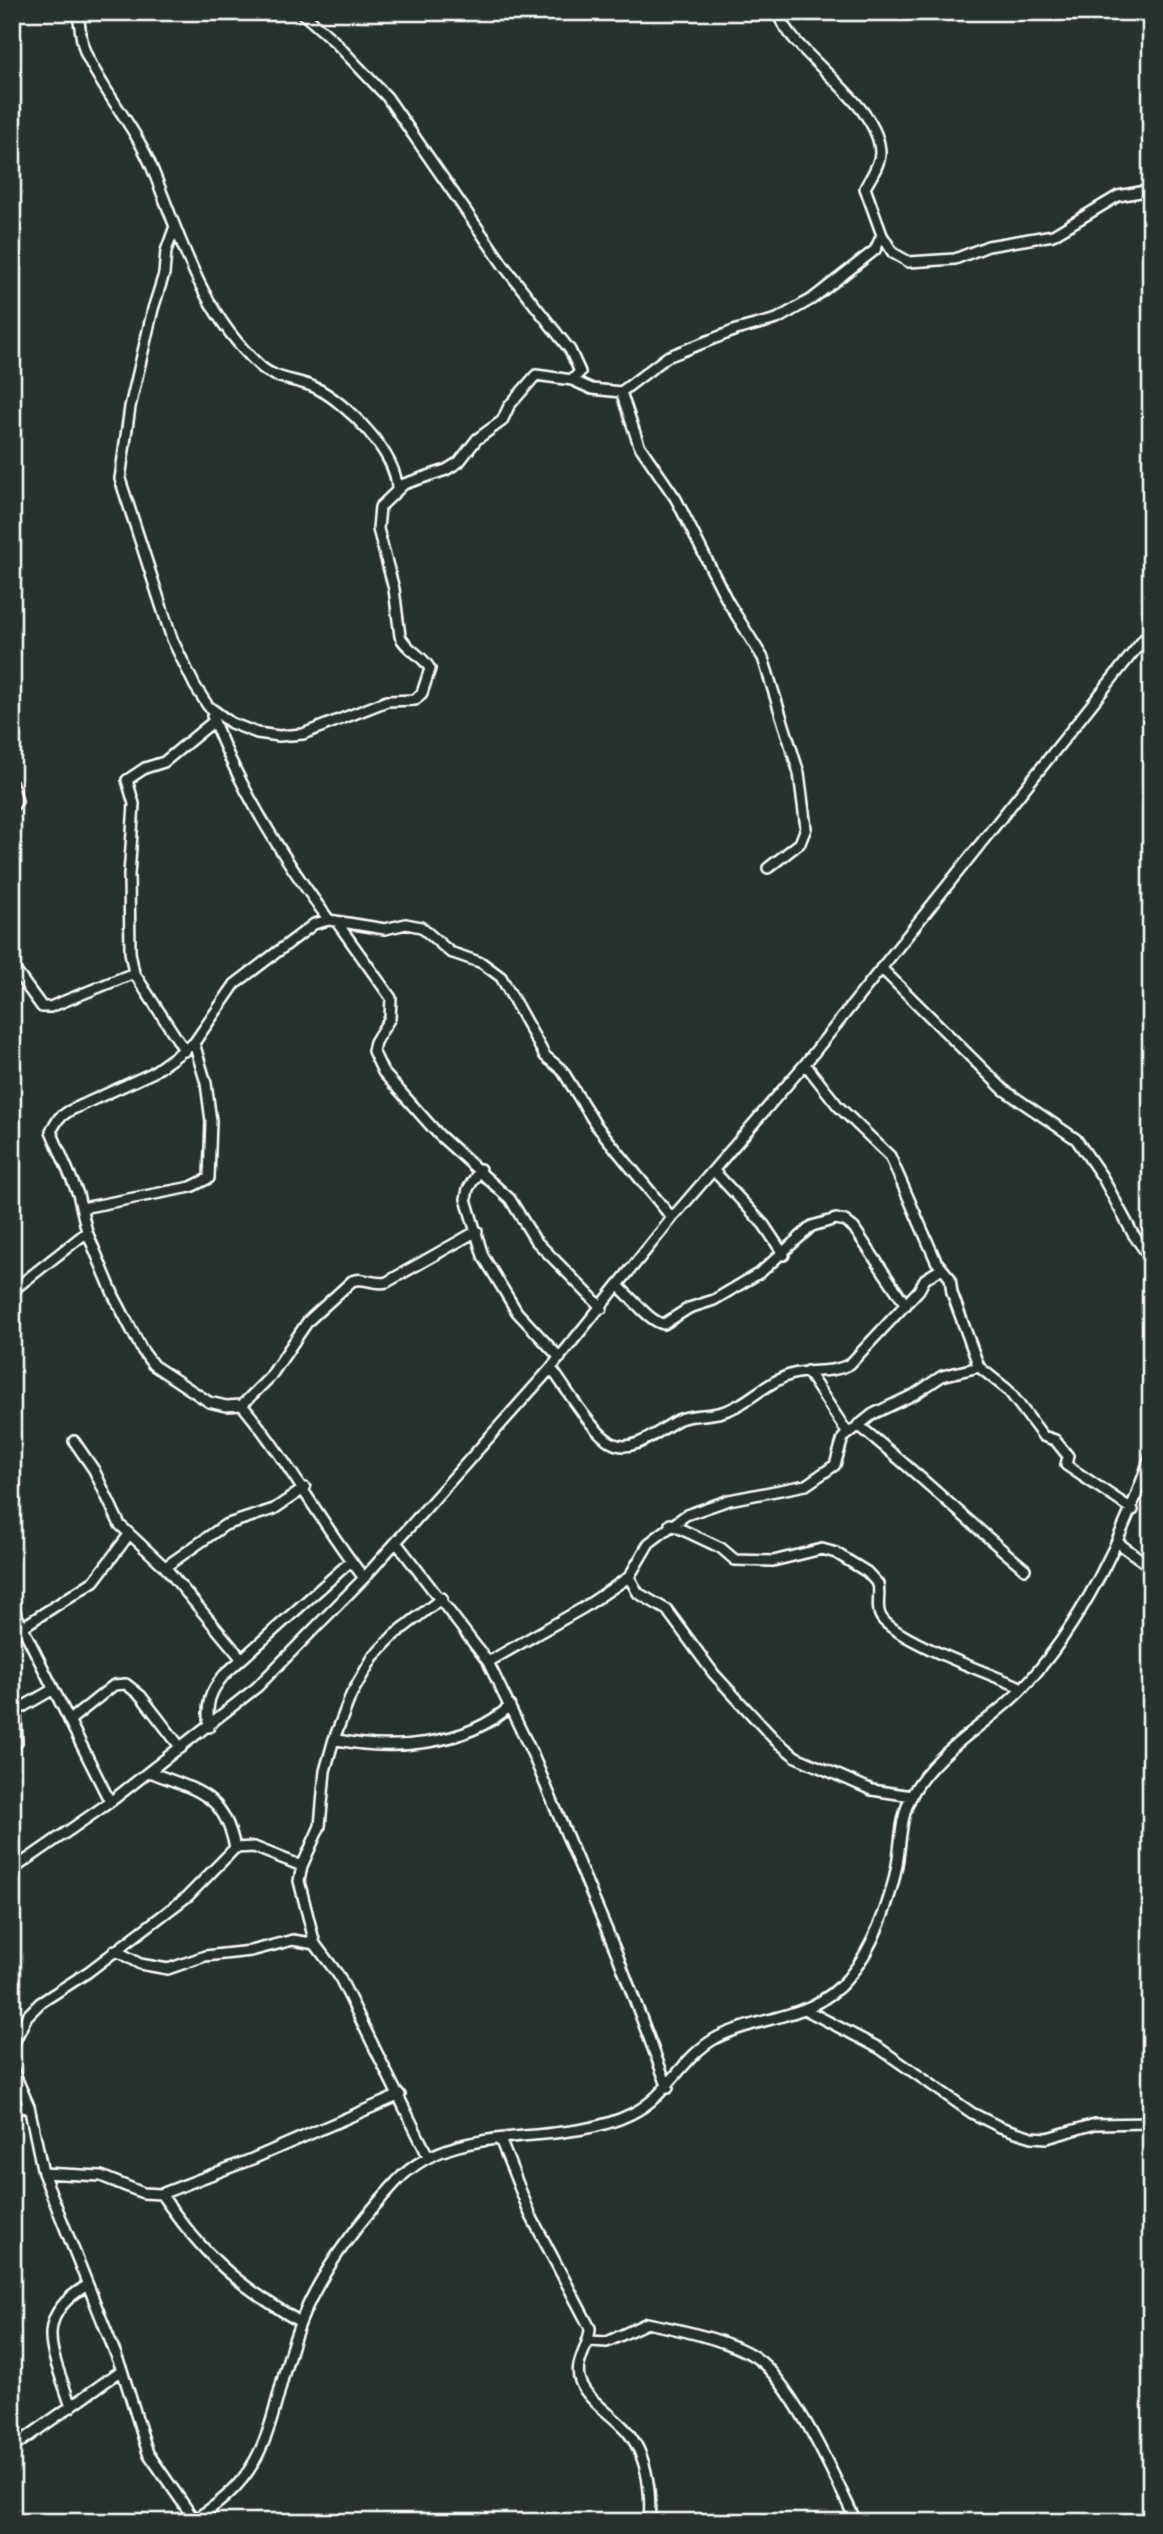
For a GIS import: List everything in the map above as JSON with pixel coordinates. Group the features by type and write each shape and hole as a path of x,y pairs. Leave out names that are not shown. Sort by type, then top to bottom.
{"street":[{"path":"77,12 86,53 145,153 174,229 202,290 242,347 266,371 311,385 340,404 391,462 397,479 397,490"},
{"path":"301,12 334,41 387,97 504,266 570,350 580,372 572,380"},
{"path":"777,12 786,32 859,106 874,134 880,153 865,188 882,235 893,253 909,262 955,259 988,246 1053,235 1118,196 1151,190"},
{"path":"174,229 166,251 164,274 130,407 120,479 172,639 208,706 250,796 302,884 391,998 390,1018 375,1042 374,1060 439,1135 480,1169 510,1199 535,1240 602,1308"},
{"path":"208,706 231,723 257,733 279,736 303,734 387,701 415,700 422,694 430,668 424,657 403,643 400,636 394,589 376,520 380,507 397,490 413,480 453,466 477,439 502,422 509,406 537,375 572,380 592,389 621,392 667,357 736,330 777,319 811,299 875,250 882,235"},
{"path":"621,392 639,445 676,499 728,603 763,658 799,773 806,828 800,843 768,869"},
{"path":"12,1870 110,1802 209,1727 257,1687 364,1578 602,1308 672,1218 805,1063 1151,630"},
{"path":"185,1051 134,973 130,952 129,875 134,804 128,780 145,768 164,762 214,721"},
{"path":"12,784 17,801 12,807"},
{"path":"477,1231 387,1282 379,1285 361,1279 352,1281 308,1321 270,1377 242,1405 226,1406 209,1402 153,1365 131,1333 87,1232 82,1208 54,1138 53,1125 69,1111 152,1073 185,1051 194,1043 245,975 314,925 332,921 385,929 406,924 421,927 450,952 493,969 507,986 545,1055 562,1070 596,1125 672,1218"},
{"path":"12,966 42,1007 50,1007 134,973"},
{"path":"881,968 1004,1090 1076,1139 1103,1178 1133,1234 1151,1259"},
{"path":"82,1208 191,1187 209,1178 211,1121 206,1083 194,1043"},
{"path":"805,1063 838,1106 873,1136 890,1156 941,1269 950,1278 952,1293 979,1367 1008,1390 1043,1436 1055,1440 1068,1456 1066,1465 1133,1510"},
{"path":"480,1169 468,1189 466,1199 483,1256 496,1280 536,1335 560,1358"},
{"path":"714,1171 764,1225 784,1255"},
{"path":"618,1286 636,1300 651,1319 664,1324 689,1308 725,1295 784,1255 812,1227 836,1219 845,1221 854,1228 906,1304"},
{"path":"12,1291 87,1232"},
{"path":"551,1368 596,1428 611,1442 620,1445 659,1434 679,1420 724,1412 764,1386 807,1371 842,1368 857,1359 925,1279 941,1269"},
{"path":"488,1662 583,1608 629,1577 644,1550 670,1524 685,1515 729,1500 806,1485 835,1465 839,1447 848,1432 873,1414 915,1394 942,1376 979,1367"},
{"path":"807,1371 848,1432"},
{"path":"242,1405 285,1458 364,1578"},
{"path":"858,1425 929,1483 976,1530 1025,1569"},
{"path":"74,1441 94,1470 112,1513 128,1536 165,1567 241,1658"},
{"path":"12,2068 29,2106 43,2173 86,2286 122,2370 148,2453 193,2521 223,2502 245,2479 272,2421 300,2322 316,2288 367,2216 400,2177 428,2155 500,2138 590,2127 626,2117 668,2088 698,2051 716,2039 806,2010 841,1986 867,1947 892,1882 902,1826 912,1796 952,1750 1023,1688 1079,1610 1133,1510 1151,1454"},
{"path":"165,1567 225,1525 274,1509 304,1489"},
{"path":"670,1524 721,1548 736,1560 774,1561 822,1549 836,1553 867,1572 878,1584 878,1612 884,1621 926,1645 1023,1688"},
{"path":"21,1628 94,1581 128,1536"},
{"path":"397,1542 488,1662 510,1706 617,1954 668,2088"},
{"path":"1117,1542 1151,1567"},
{"path":"209,1727 206,1706 209,1695 241,1658 351,1561"},
{"path":"629,1577 638,1592 667,1610 713,1674 785,1749 846,1781 872,1790 912,1796"},
{"path":"428,2155 339,1976 315,1944 299,1881 302,1866 320,1826 325,1771 351,1695 373,1657 394,1635 442,1598"},
{"path":"12,1606 110,1802"},
{"path":"69,1721 114,1685 126,1684 141,1696 181,1748"},
{"path":"12,1750 17,1742 14,1712 52,1690"},
{"path":"334,1739 360,1745 394,1745 456,1735 489,1724 510,1706"},
{"path":"150,1772 203,1794 219,1806 230,1823 235,1848"},
{"path":"12,2047 23,2022 35,2008 188,1896 235,1848 254,1847 302,1866"},
{"path":"115,1950 140,1964 168,1969 205,1956 251,1951 293,1940 315,1944"},
{"path":"806,2010 879,2048 972,2113 1000,2127 1032,2137 1047,2138 1095,2124 1151,2123"},
{"path":"43,2173 101,2176 143,2193 161,2194 252,2159 400,2095"},
{"path":"12,2110 29,2106"},
{"path":"500,2138 530,2214 586,2317 590,2341 580,2359 579,2380 632,2439 651,2492 649,2522"},
{"path":"161,2194 184,2227 228,2274 300,2322"},
{"path":"71,2407 53,2352 52,2326 60,2304 86,2286"},
{"path":"590,2341 607,2342 647,2323 702,2337 755,2357 780,2385 799,2414 854,2517"},
{"path":"12,2448 122,2370"}]}
